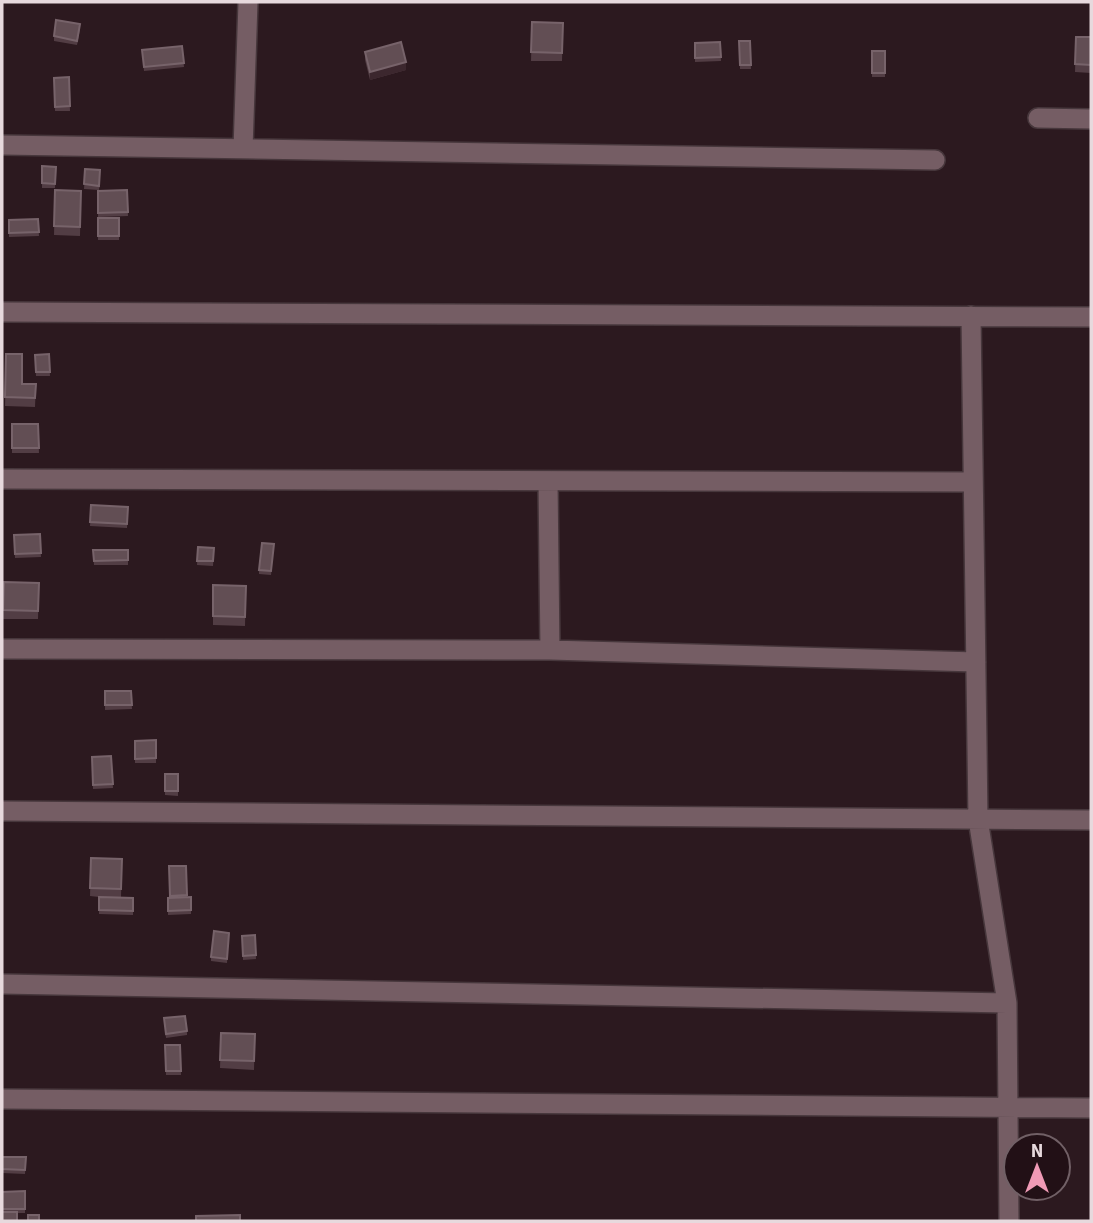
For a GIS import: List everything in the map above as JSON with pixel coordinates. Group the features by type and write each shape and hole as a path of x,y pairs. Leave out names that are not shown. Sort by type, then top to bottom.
{"street":[{"path":"243,149 248,2"},
{"path":"1038,118 1091,119"},
{"path":"2,145 936,160"},
{"path":"2,312 1091,317"},
{"path":"971,317 978,819 1007,1003 1009,1221"},
{"path":"2,479 973,482"},
{"path":"548,481 550,650"},
{"path":"2,649 550,650 976,662"},
{"path":"2,811 1091,820"},
{"path":"2,984 1007,1003"},
{"path":"2,1099 1091,1108"}],"building":[{"path":"56,20 80,24 77,41 54,36"},
{"path":"532,22 563,23 562,53 531,52"},
{"path":"1076,37 1091,37 1091,65 1075,64"},
{"path":"739,41 750,41 751,65 740,65"},
{"path":"401,42 406,62 370,72 365,52"},
{"path":"720,42 721,57 695,58 695,43"},
{"path":"182,46 184,63 144,67 142,50"},
{"path":"872,51 885,51 885,73 872,73"},
{"path":"69,77 70,106 55,107 54,78"},
{"path":"42,166 56,167 55,184 42,183"},
{"path":"85,169 100,170 99,186 84,184"},
{"path":"55,190 81,191 80,227 54,226"},
{"path":"127,190 128,212 98,213 98,191"},
{"path":"98,218 119,218 119,236 98,236"},
{"path":"38,219 39,232 9,233 9,220"},
{"path":"6,354 22,354 22,384 36,384 35,398 5,397"},
{"path":"49,354 50,372 36,372 35,355"},
{"path":"12,424 38,424 39,448 12,448"},
{"path":"91,505 128,507 127,524 90,522"},
{"path":"40,534 41,553 15,554 14,535"},
{"path":"262,543 274,544 271,571 259,570"},
{"path":"198,547 214,548 213,561 197,561"},
{"path":"93,550 128,550 128,560 94,561"},
{"path":"4,582 39,583 38,611 3,610"},
{"path":"213,585 246,586 245,617 213,616"},
{"path":"105,691 131,691 132,705 105,705"},
{"path":"156,740 156,758 135,759 135,741"},
{"path":"111,756 113,784 93,785 92,757"},
{"path":"165,774 178,774 178,791 165,791"},
{"path":"91,858 122,859 121,889 90,888"},
{"path":"169,866 186,866 187,895 170,896"},
{"path":"99,897 133,898 133,911 99,910"},
{"path":"191,897 191,910 168,911 168,898"},
{"path":"214,931 229,933 227,959 211,957"},
{"path":"255,935 256,955 243,956 242,936"},
{"path":"185,1016 187,1031 166,1034 164,1018"},
{"path":"221,1033 255,1034 254,1061 220,1060"},
{"path":"165,1045 180,1045 181,1071 166,1071"},
{"path":"2,1157 26,1157 25,1170 2,1169"},
{"path":"25,1191 25,1209 2,1209 2,1192"},
{"path":"2,1212 17,1212 17,1221 2,1221"},
{"path":"28,1215 39,1215 39,1221 28,1221"},
{"path":"240,1215 240,1221 196,1221 196,1216"}]}
